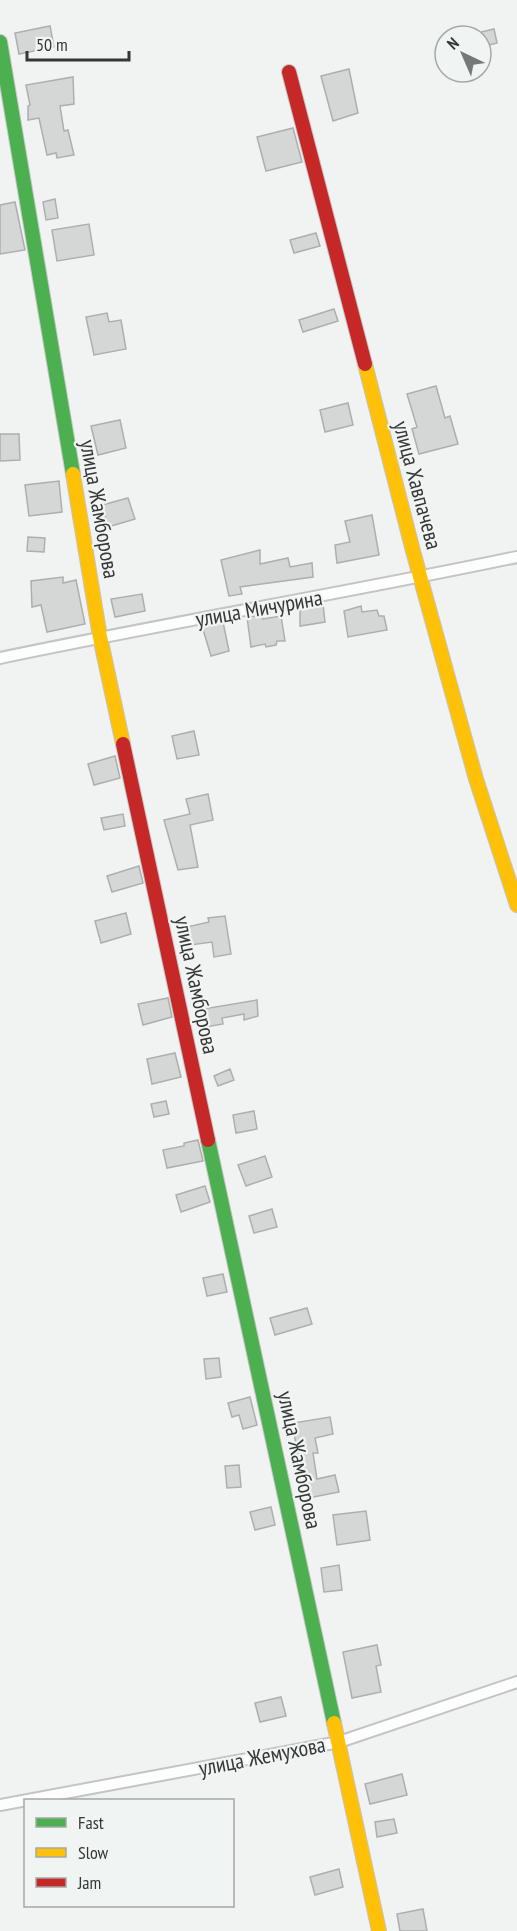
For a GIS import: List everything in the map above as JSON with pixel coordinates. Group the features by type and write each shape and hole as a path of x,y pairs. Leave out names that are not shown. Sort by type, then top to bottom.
{"street":[{"name":"улица Жамборова","path":"0,42 100,637 379,1931"},
{"name":"улица Хавпачева","path":"289,72 420,577 476,779 517,905"},
{"name":"улица Мичурина","path":"0,658 517,557"},
{"name":"улица Жемухова","path":"32,1799 339,1742 517,1682"},
{"name":"улица Жемухова","path":"0,1805 24,1801"}],"building":[{"path":"50,26 54,47 19,54 15,33"},
{"path":"493,29 497,43 493,44"},
{"path":"349,69 358,113 333,121 321,76"},
{"path":"73,77 74,104 60,106 64,131 68,130 74,155 57,158 56,153 47,155 39,118 28,120 28,106 30,105 26,85"},
{"path":"293,128 302,162 266,171 257,137"},
{"path":"55,199 58,218 46,220 43,202"},
{"path":"15,202 25,250 0,254 0,205"},
{"path":"89,224 94,255 57,261 52,230"},
{"path":"316,233 320,246 294,253 290,240"},
{"path":"334,309 338,321 303,332 299,320"},
{"path":"107,313 109,322 121,320 126,349 94,355 86,317"},
{"path":"436,386 445,418 450,416 458,444 419,454 412,429 417,427 407,394"},
{"path":"348,403 353,425 325,432 320,410"},
{"path":"120,420 126,448 98,455 91,426"},
{"path":"0,434 19,434 20,460 0,461"},
{"path":"59,481 62,512 29,516 25,485"},
{"path":"128,498 135,519 108,527 102,505"},
{"path":"372,515 379,555 337,563 335,545 350,542 345,521"},
{"path":"28,537 45,538 44,552 27,551"},
{"path":"260,550 260,564 288,558 290,567 312,563 313,577 240,587 242,594 229,596 221,560"},
{"path":"63,577 63,583 76,580 85,624 47,632 41,605 32,607 31,581"},
{"path":"142,594 145,611 115,617 111,599"},
{"path":"323,604 325,622 300,626 300,610"},
{"path":"361,606 362,612 377,610 379,616 384,616 387,630 348,637 344,611"},
{"path":"261,615 263,619 281,616 285,641 277,641 276,645 266,647 265,644 251,647 247,617"},
{"path":"223,622 229,651 211,656 202,626"},
{"path":"194,731 199,755 177,759 172,736"},
{"path":"115,756 120,778 94,785 88,764"},
{"path":"208,794 213,820 190,825 198,867 178,870 164,820 190,814 186,799"},
{"path":"123,814 125,826 104,830 101,818"},
{"path":"139,866 143,883 112,892 107,876"},
{"path":"126,913 131,934 101,943 95,921"},
{"path":"225,916 231,954 214,957 212,942 190,945 187,927 209,922 208,918"},
{"path":"168,998 172,1017 143,1025 138,1004"},
{"path":"257,1000 258,1016 244,1020 244,1014 222,1018 223,1024 206,1027 203,1009"},
{"path":"175,1053 181,1077 152,1084 147,1059"},
{"path":"230,1069 234,1080 218,1086 214,1076"},
{"path":"166,1101 169,1114 154,1117 151,1104"},
{"path":"254,1111 257,1129 236,1133 233,1115"},
{"path":"198,1140 203,1161 167,1168 163,1150 184,1146 184,1143"},
{"path":"265,1156 272,1177 246,1186 238,1165"},
{"path":"205,1186 210,1202 181,1212 176,1195"},
{"path":"272,1209 277,1227 254,1233 249,1216"},
{"path":"223,1274 227,1292 207,1296 203,1278"},
{"path":"307,1308 312,1324 275,1335 270,1318"},
{"path":"219,1358 221,1377 206,1379 204,1359"},
{"path":"250,1397 257,1425 243,1429 239,1415 232,1417 228,1403"},
{"path":"330,1417 333,1434 315,1438 318,1453 313,1453 317,1479 335,1475 339,1492 303,1499 293,1423"},
{"path":"239,1465 241,1487 227,1488 225,1466"},
{"path":"271,1507 275,1525 255,1530 250,1512"},
{"path":"366,1511 370,1540 337,1545 333,1515"},
{"path":"339,1565 342,1590 324,1592 321,1568"},
{"path":"377,1645 381,1665 376,1666 381,1692 352,1698 343,1652"},
{"path":"281,1697 286,1716 260,1722 255,1703"},
{"path":"402,1774 407,1795 370,1804 365,1784"},
{"path":"394,1819 397,1833 377,1837 375,1822"},
{"path":"339,1869 343,1887 315,1895 310,1877"},
{"path":"423,1909 427,1931 400,1931 397,1914"}],"traffic: fast":[{"path":"0,42 73,474"},
{"path":"208,1140 334,1723"}],"traffic: slow":[{"path":"365,364 413,551 476,779 517,905"},
{"path":"73,474 100,637 123,744"},
{"path":"334,1723 379,1931"}],"traffic: jam":[{"path":"289,72 365,364"},
{"path":"123,744 208,1140"}]}
